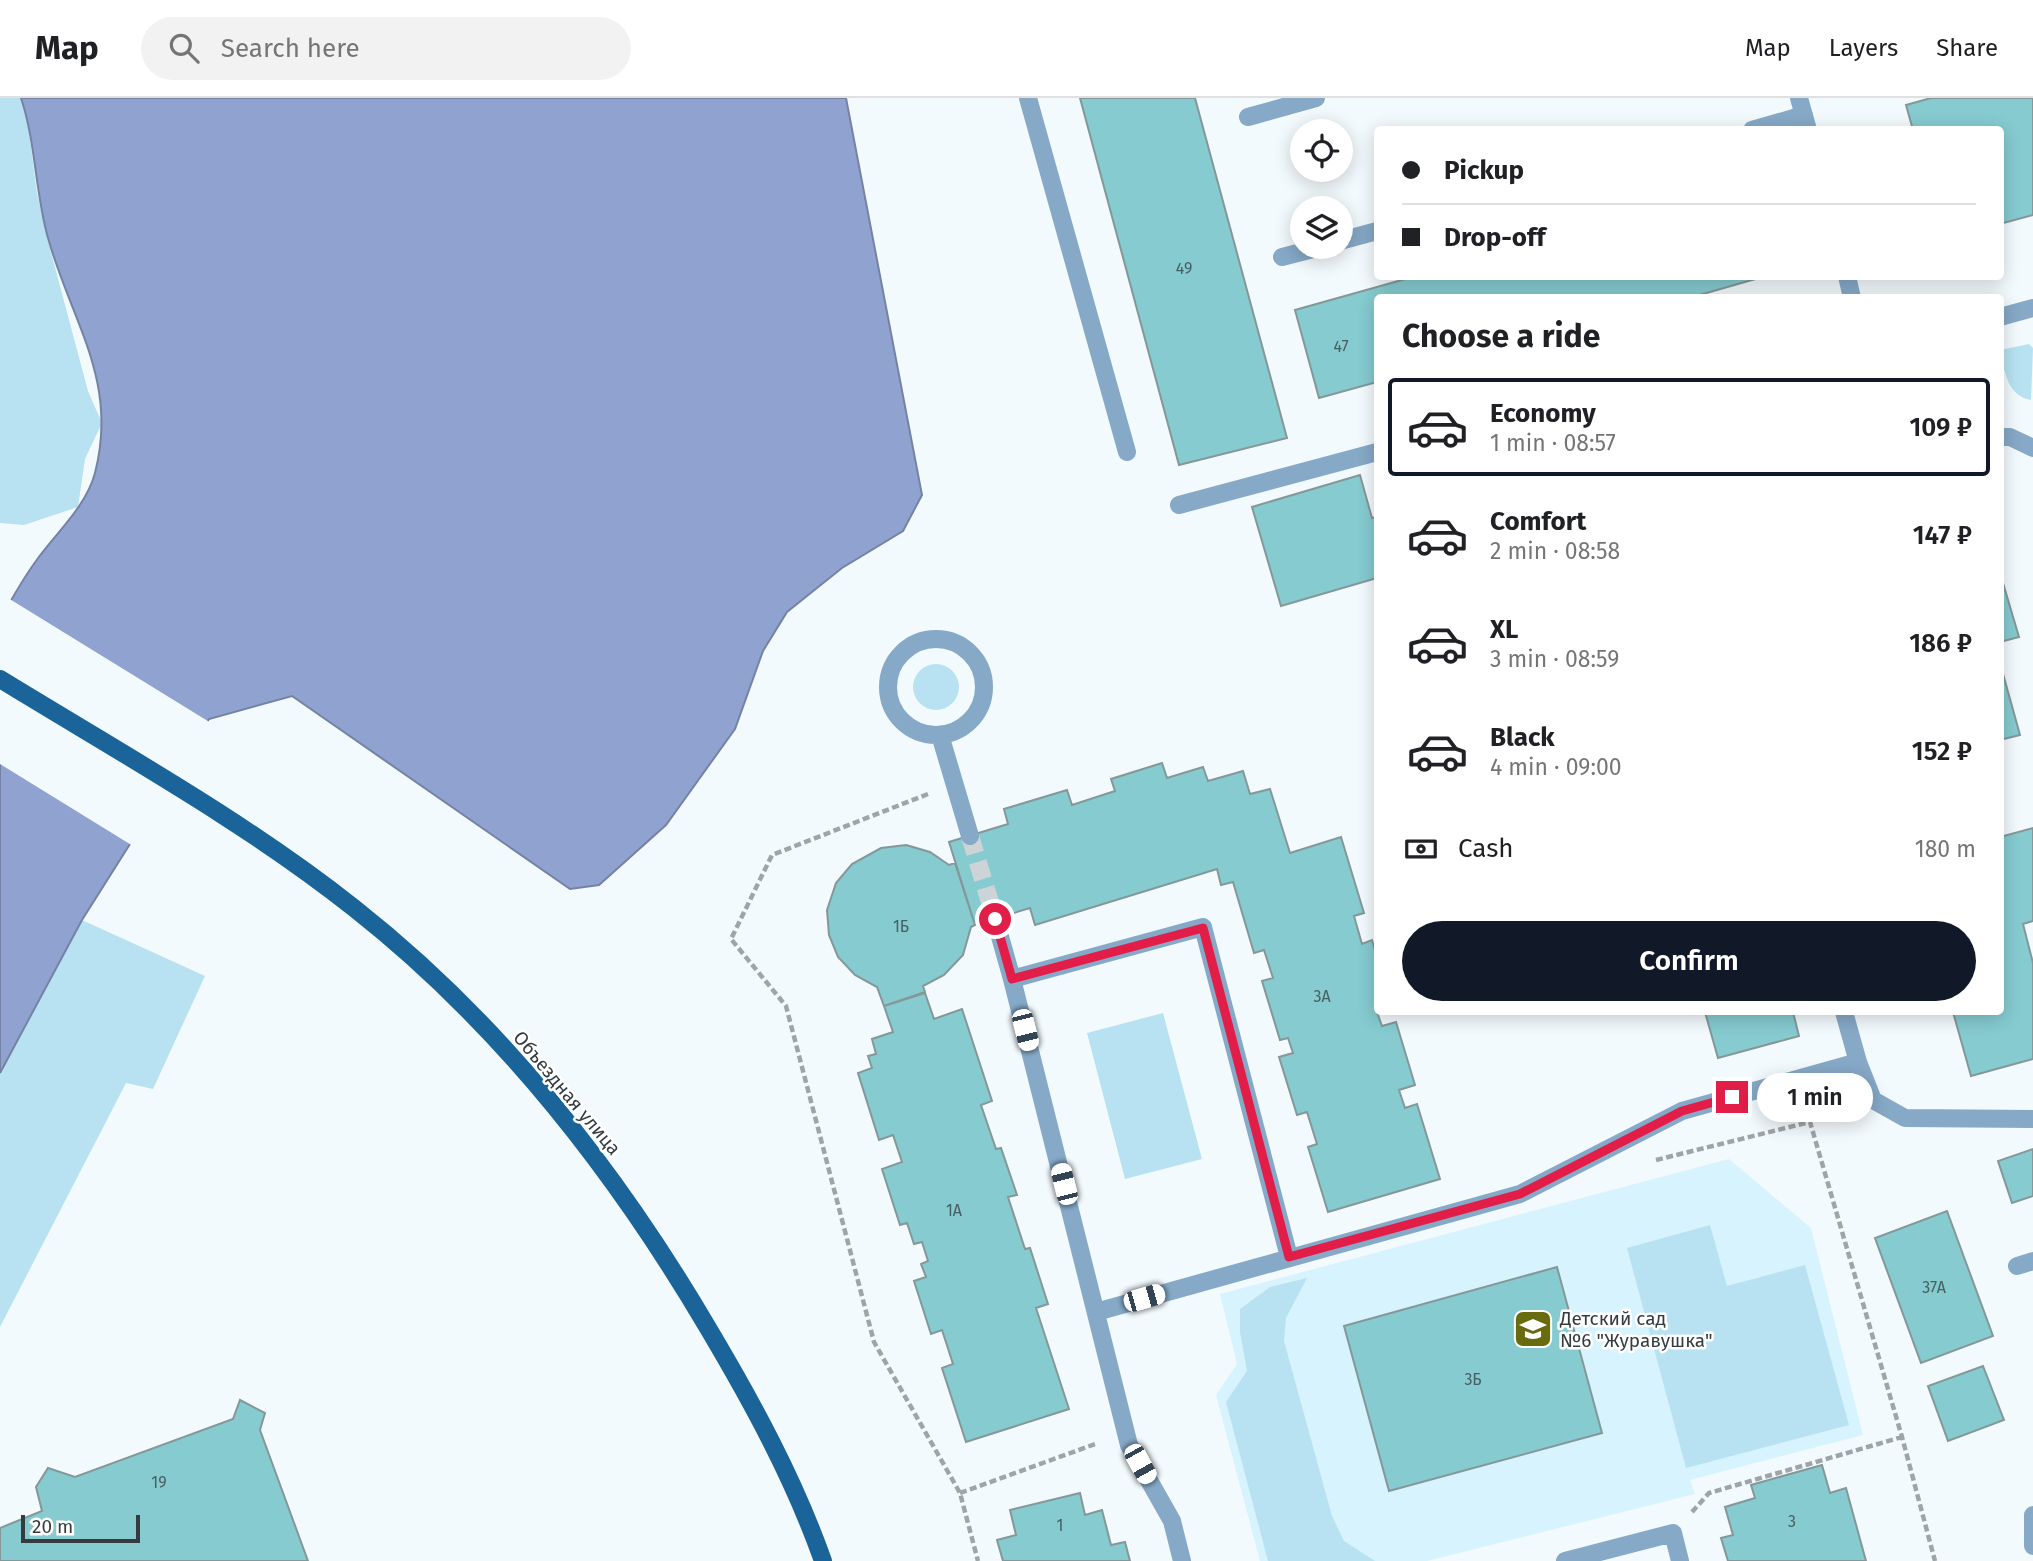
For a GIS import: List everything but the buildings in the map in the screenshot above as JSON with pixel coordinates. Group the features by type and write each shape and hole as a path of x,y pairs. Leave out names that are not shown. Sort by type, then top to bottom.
{"main road":[{"name":"Объездная улица","path":"0,679 283,855 413,957 475,1018 583,1139 677,1275 754,1405 811,1527 822,1561"}],"lane":[{"path":"1028,98 1127,453"},
{"path":"1248,117 1316,98"},
{"path":"1765,126 1804,114"},
{"path":"1353,237 1374,232"},
{"path":"1282,257 1290,255"},
{"path":"2004,316 2033,308"},
{"path":"2004,437 2010,437 2033,448"},
{"path":"1179,505 1374,453"},
{"path":"939,639 956,643 970,653 981,670 984,690 980,707 970,721 951,733 940,735 917,731 901,720 891,704 888,686 892,668 902,654 919,642 939,639"},
{"path":"940,735 970,835"},
{"path":"995,919 1129,1444 1172,1521 1182,1561"},
{"path":"1012,979 1203,928 1289,1257"},
{"path":"1845,1015 1858,1062 1873,1100 1905,1118 2033,1119"},
{"path":"1096,1312 1520,1194 1682,1111 1858,1062"},
{"path":"2033,1515 2033,1546"},
{"path":"1565,1561 1673,1534 1680,1561"}],"path":[{"path":"954,784 772,855 731,939 786,1006 874,1342 960,1493 978,1561"},
{"path":"1652,1161 1810,1122 1902,1437 1935,1561"},
{"path":"960,1493 1126,1433"},
{"path":"1673,1534 1709,1493 1902,1437"}],"shaded area":[{"path":"0,98 21,98 27,116 37,193 48,241 88,391 102,423 85,459 78,507 24,525 0,523"},
{"path":"21,98 846,98 922,495 903,531 842,568 787,612 763,651 735,729 666,825 599,885 570,889 292,696 209,719 82,920 0,1073 0,620 31,568 85,497 95,473 101,440 97,380 48,238 30,132"},
{"path":"2029,344 2033,348 2031,400 2017,394 2012,388 2004,368 2004,349"},
{"path":"936,664 952,671 959,687 952,703 936,710 920,703 913,687 920,671"},
{"path":"82,920 205,976 153,1089 126,1083 0,1327 0,1073"},
{"path":"1163,1013 1202,1159 1125,1179 1087,1033"},
{"name":"Детский сад №6 \"Журавушка\"","path":"1729,1159 1811,1228 1863,1435 1690,1480 1695,1494 1427,1561 1260,1561 1216,1395 1237,1364 1220,1294"},
{"path":"1710,1225 1727,1286 1805,1265 1849,1425 1686,1468 1627,1248"},
{"path":"1307,1278 1286,1318 1284,1341 1332,1516 1344,1541 1375,1561 1268,1561 1226,1402 1247,1371 1240,1332 1240,1309 1270,1287"}],"pier":[{"path":"8,598 211,723 133,846 0,764 0,613"}],"tunnel":[{"path":"970,836 995,919"}],"place":[{"name":"Детский сад №6 \"Журавушка\"","path":"1533,1329"}],"route":[{"path":"995,919 1012,979 1203,928 1289,1257 1520,1194 1682,1111 1732,1097"}]}
